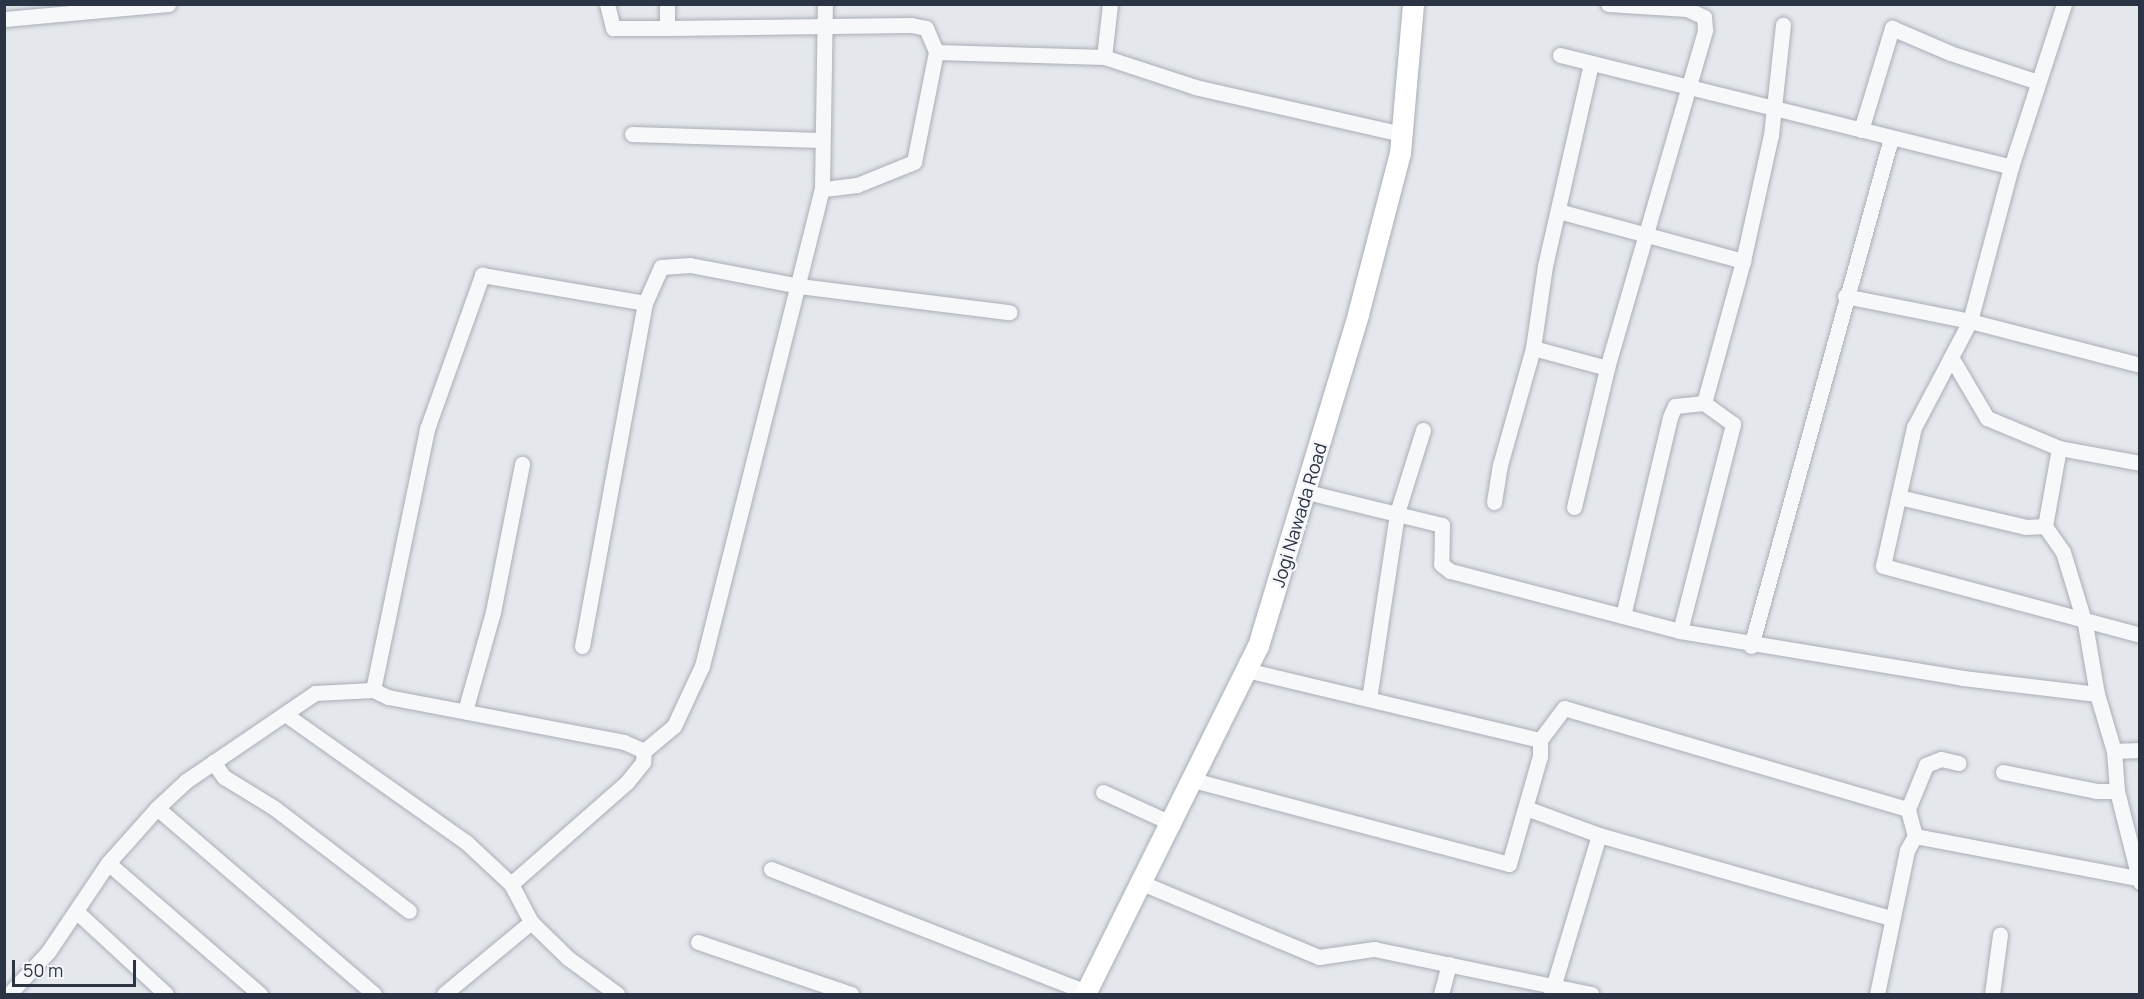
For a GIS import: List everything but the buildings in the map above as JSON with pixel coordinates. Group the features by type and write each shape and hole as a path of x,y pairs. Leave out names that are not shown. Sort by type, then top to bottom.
{"street":[{"path":"4,19 168,4"},
{"path":"607,4 613,27 911,25 926,28 936,52 914,162 858,185 822,189"},
{"path":"667,4 667,28"},
{"path":"511,884 627,782 643,762 644,751 674,726 702,666 822,189 820,140 825,4"},
{"path":"1104,57 1110,4"},
{"name":"Jogi Nawada Road","path":"1086,993 1173,824 1246,669 1307,492 1358,314 1402,134 1413,4"},
{"path":"1574,507 1608,368 1647,234 1686,86 1705,30 1704,16 1687,7 1608,4"},
{"path":"2064,4 2011,168 1970,321 1914,427 1883,566 2085,624 2139,635"},
{"path":"1704,402 1743,261 1774,108 1783,25"},
{"path":"1861,130 1892,28 1950,54 2038,82"},
{"path":"936,52 1104,57 1195,87 1402,134"},
{"path":"1560,55 2011,168"},
{"path":"1494,502 1500,465 1533,348 1558,211 1591,63"},
{"path":"632,134 820,140"},
{"path":"1751,646 1845,296 1891,138"},
{"path":"1558,211 1743,261"},
{"path":"582,646 645,303 656,274 667,264 799,286 1009,312"},
{"path":"374,690 427,429 482,275 645,303"},
{"path":"1845,296 1970,321 2139,365"},
{"path":"1533,348 1608,368"},
{"path":"1951,357 1987,418 2059,448 2139,463"},
{"path":"1623,616 1670,417 1675,406 1704,402 1733,424 1680,631"},
{"path":"1369,699 1397,513 1423,430"},
{"path":"1915,836 2139,880 2117,790 2114,751 2097,694 2085,624 2063,552 2045,526 2059,448"},
{"path":"465,711 493,612 522,464"},
{"path":"1307,492 1442,525 1441,564 1450,571 1680,631 1751,646 2097,694"},
{"path":"1899,497 2026,528 2045,526"},
{"path":"1246,669 1540,740"},
{"path":"9,994 77,912 108,863 157,808 213,762 315,693 374,690 388,697 465,711 644,751"},
{"path":"1194,780 1509,864 1526,808 1540,740 1564,708 1908,809"},
{"path":"285,714 467,843 511,884 531,922 568,958 617,994"},
{"path":"2114,751 2139,750"},
{"path":"1877,994 1891,918 1915,836 1908,809 1926,765 1941,759 1959,763"},
{"path":"213,762 224,777 273,807 409,911"},
{"path":"2003,772 2096,791 2117,790"},
{"path":"1103,792 1173,824"},
{"path":"157,808 374,994"},
{"path":"1526,808 1599,835 1891,918"},
{"path":"1552,990 1599,835"},
{"path":"108,863 260,994"},
{"path":"771,868 1086,993"},
{"path":"1142,883 1319,957 1374,949 1449,964 1552,990 1591,994"},
{"path":"77,912 166,994"},
{"path":"444,994 531,922"},
{"path":"1992,994 2000,936"},
{"path":"698,942 851,994"},
{"path":"1441,994 1449,964"}]}
